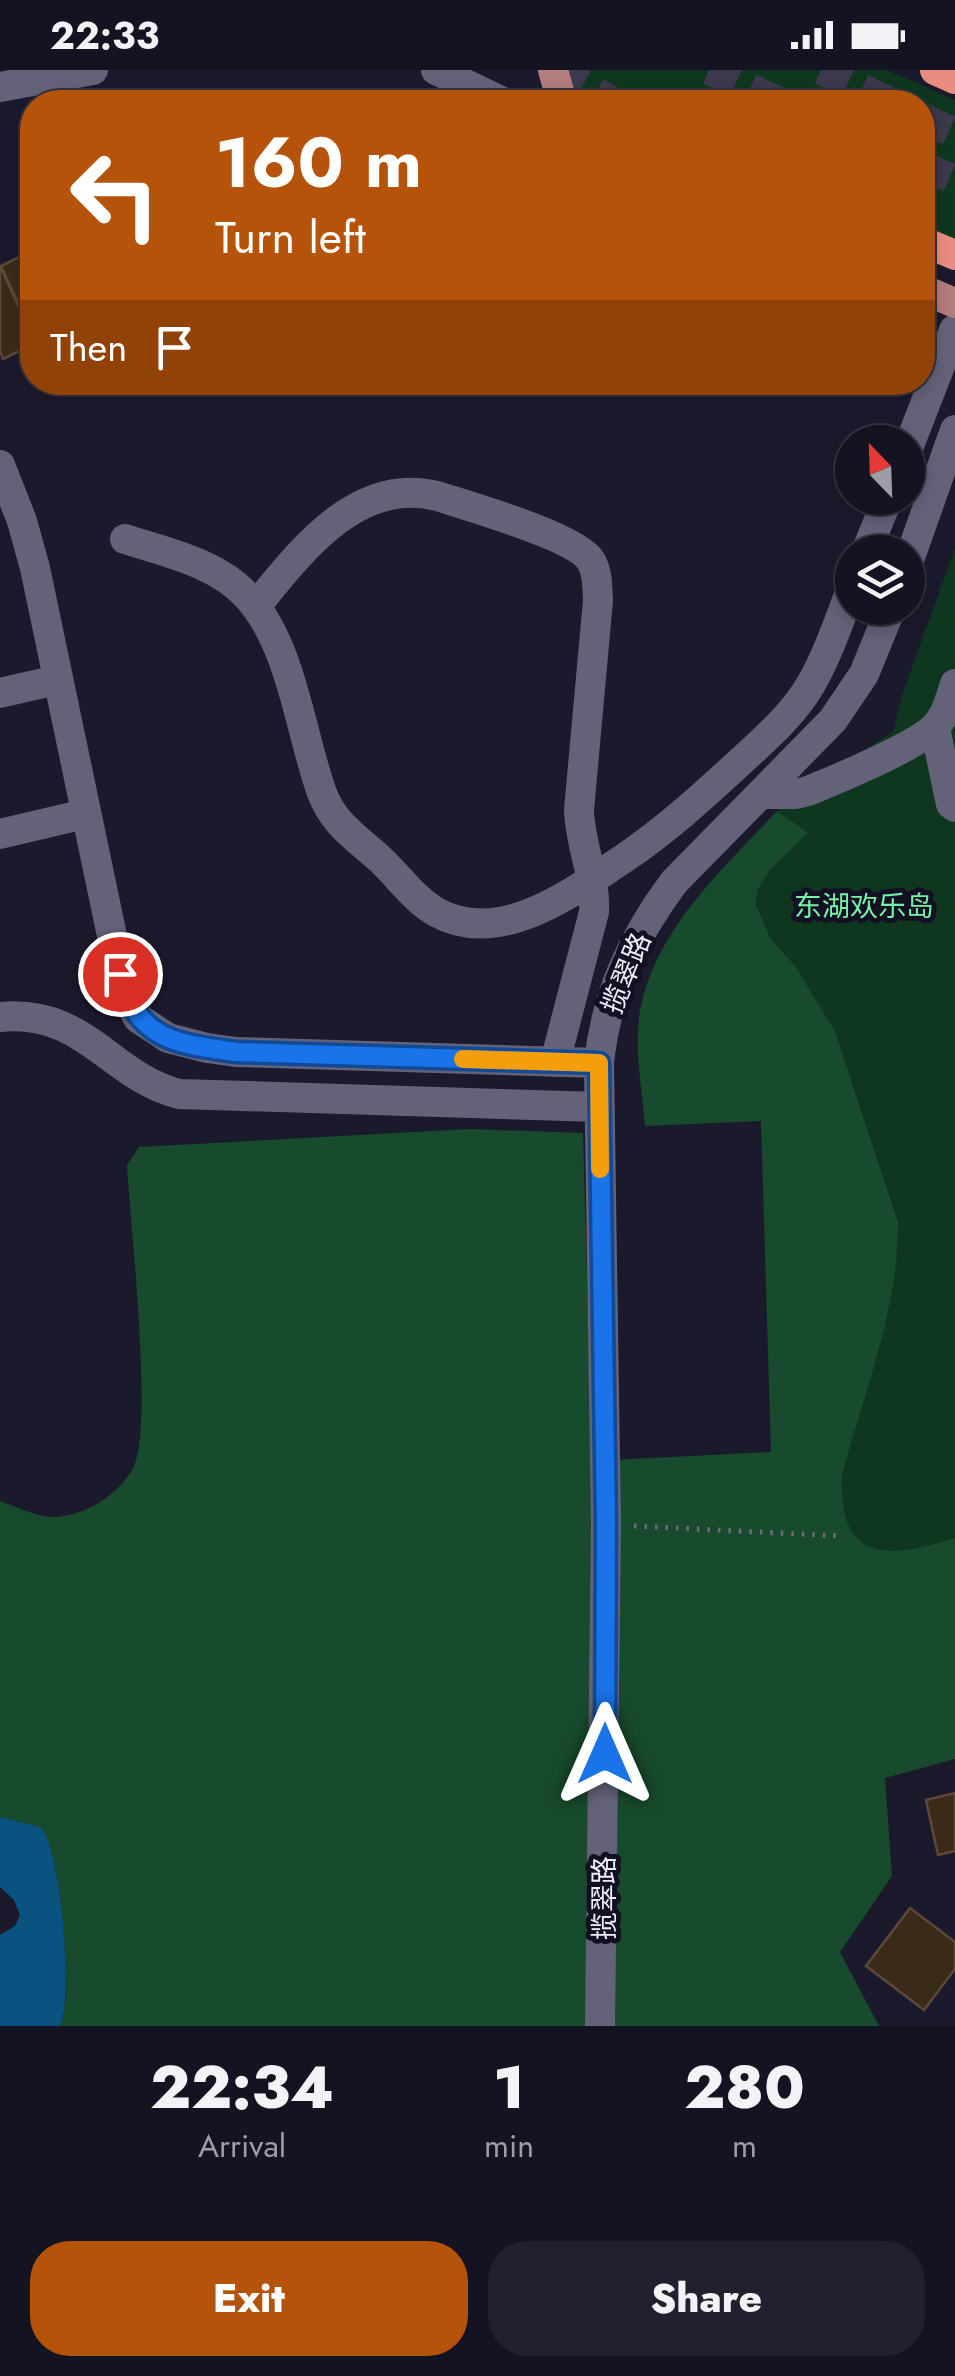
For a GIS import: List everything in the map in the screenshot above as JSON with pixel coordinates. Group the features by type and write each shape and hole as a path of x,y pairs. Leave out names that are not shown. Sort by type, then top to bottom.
{"highway":[{"path":"935,70 955,79"}],"street":[{"path":"0,87 94,70"},
{"path":"436,70 478,90"},
{"path":"935,304 955,331 935,381"},
{"path":"917,425 929,395"},
{"path":"918,535 955,432"},
{"path":"0,465 22,521 126,996 138,1018 168,1038 236,1052 599,1063"},
{"path":"256,606 315,536 359,507 400,493 437,496 571,543 584,552 597,576 579,810 594,912 556,1062"},
{"path":"125,539 197,562 228,580 256,606 286,671 330,812 339,826 382,860 427,905 460,920 504,921 543,908 685,814 788,715 810,685 835,625"},
{"name":"揽翠路","path":"600,2026 606,1524 599,1063 611,997 631,947 674,882 833,720 874,654 885,625"},
{"path":"0,693 57,680"},
{"path":"762,794 796,794 821,786 934,728 946,711 955,684"},
{"path":"934,728 951,804 955,807"},
{"path":"0,834 84,814"},
{"path":"0,1018 38,1019 63,1026 95,1042 143,1082 179,1094 600,1107"}],"path":[{"path":"606,1524 843,1536"}],"green space":[{"path":"567,70 887,70 932,90 571,90"},
{"path":"935,91 955,100 955,239 935,230"},
{"name":"东湖欢乐岛","path":"955,548 955,1538 890,1551 859,1540 849,1526 842,1475 898,1250 898,1221 835,1031 795,966 771,939 756,905 757,891 769,871 807,833 777,811 803,781 818,779 893,732 902,695"},
{"path":"777,811 808,833 769,871 757,891 756,905 771,939 795,966 835,1031 898,1222 887,1318 842,1475 843,1504 849,1526 859,1540 873,1548 909,1549 955,1538 955,1759 885,1778 892,1876 840,1952 879,2026 60,2026 66,1987 65,1957 54,1863 40,1827 0,1817 0,1501 43,1516 69,1515 107,1498 133,1468 139,1447 141,1370 127,1165 139,1147 470,1129 583,1133 592,1461 771,1452 761,1121 645,1126 638,1039 640,1011 660,953 694,902"}],"water":[{"path":"0,1817 40,1827 54,1862 65,1957 66,1987 60,2026 0,2026 0,1935 15,1926 20,1915 14,1900 0,1887"}],"building":[{"path":"20,257 20,307 1,266"},
{"path":"0,266 20,310 20,351 3,359"},
{"path":"955,1793 955,1851 938,1855 926,1800"},
{"path":"910,1908 955,1942 955,1969 924,2010 866,1966"}],"tunnel":[{"path":"557,70 592,90"},
{"path":"709,70 753,90"},
{"path":"821,70 864,90"},
{"path":"935,124 955,133"},
{"path":"935,172 955,180"}],"slow traffic":[{"path":"463,1059 599,1063 600,1169"}],"route":[{"path":"120,974 138,1018 185,1044 236,1052 599,1063 605,1754"}]}
